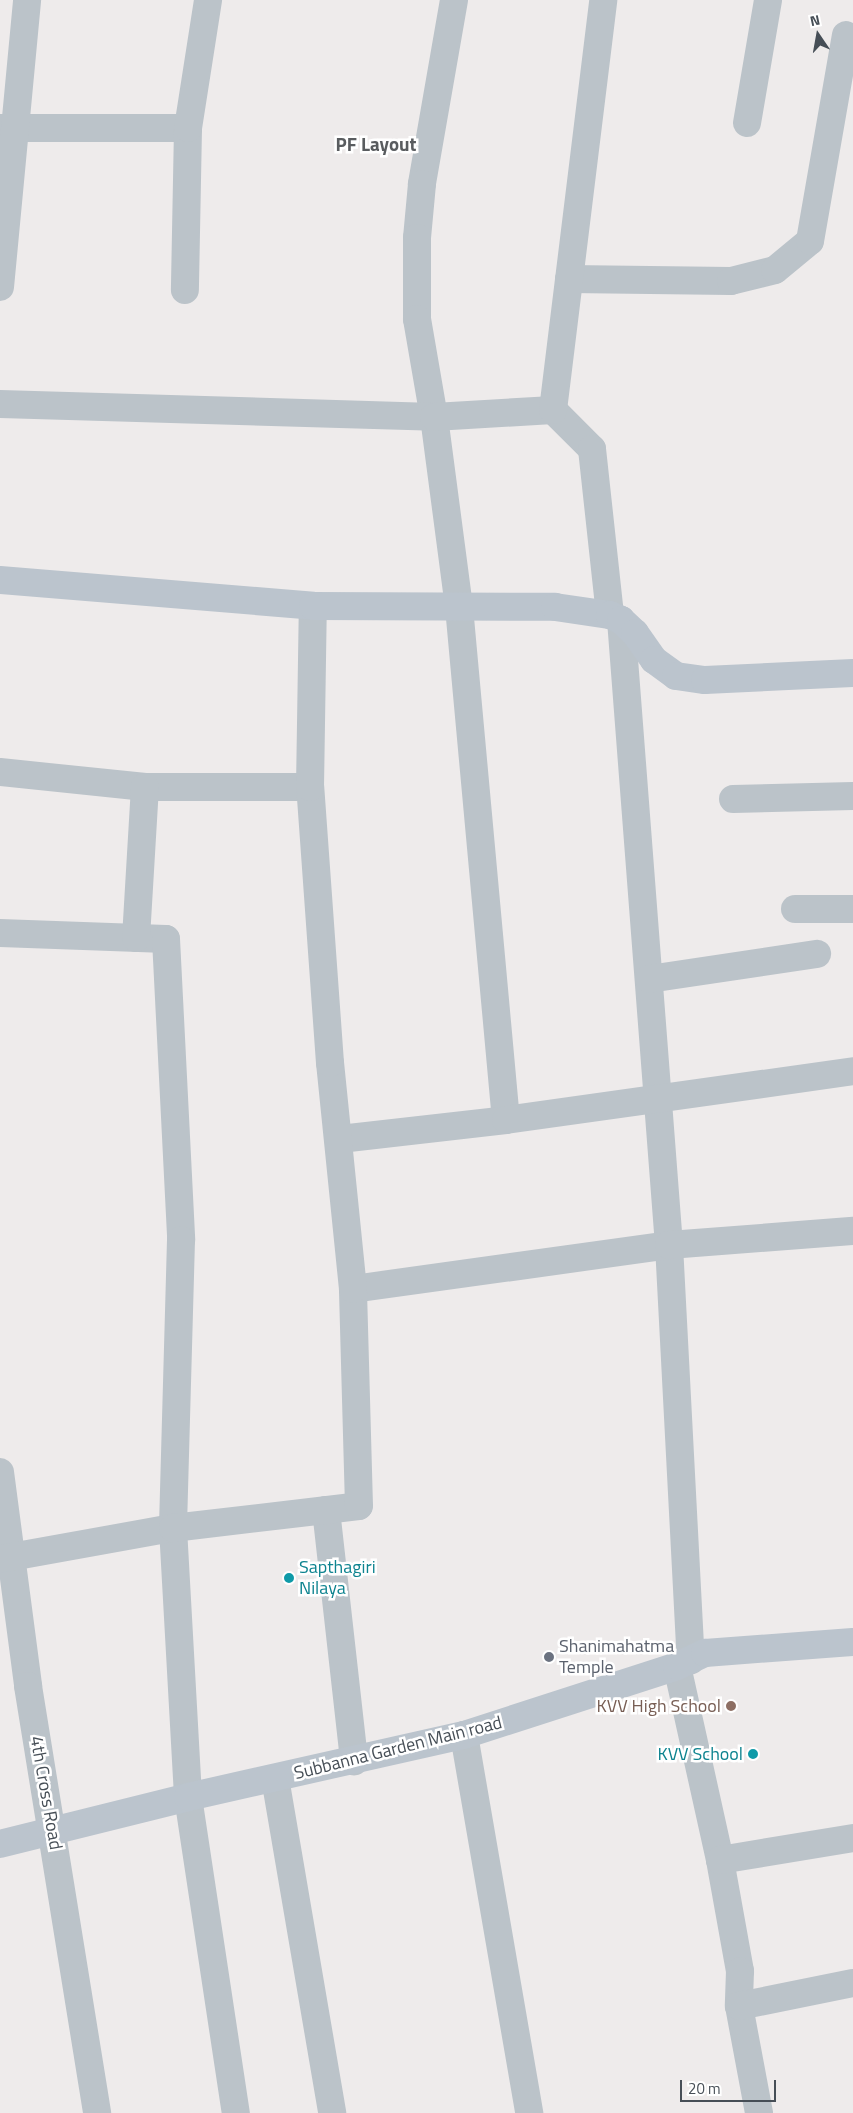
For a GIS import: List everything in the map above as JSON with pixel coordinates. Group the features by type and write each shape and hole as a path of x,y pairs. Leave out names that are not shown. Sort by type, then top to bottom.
{"street":[{"path":"0,287 8,128 27,0"},
{"path":"185,290 188,128 208,0"},
{"path":"454,0 422,184 417,238 417,319 434,417 459,606 506,1120"},
{"path":"553,410 603,0"},
{"path":"747,123 768,0"},
{"path":"569,279 731,281 774,270 810,241 846,36"},
{"path":"8,128 188,128"},
{"path":"0,404 434,417 553,410 592,449 615,618 650,978 669,1245 684,1663 740,1971 739,2006 759,2113"},
{"path":"0,580 313,606 554,607 615,618 635,633 654,660 676,676 705,680 853,673"},
{"path":"5,1558 174,1528 359,1506 352,1289 340,1139 330,1063 310,787 313,606"},
{"path":"0,772 145,787 310,787"},
{"path":"136,938 145,787"},
{"path":"733,799 853,796"},
{"path":"795,909 853,909"},
{"path":"0,933 166,939 181,1240 174,1528 188,1797 236,2113"},
{"path":"650,978 817,954"},
{"path":"340,1139 506,1120 658,1097 853,1071"},
{"path":"352,1289 669,1245 853,1231"},
{"name":"4th Cross Road","path":"0,1472 5,1558 52,1830 97,2113"},
{"path":"326,1510 354,1761"},
{"name":"Subbanna Garden Main road","path":"0,1844 188,1797 464,1735 684,1663 704,1653 853,1642"},
{"path":"464,1735 529,2113"},
{"path":"275,1778 332,2113"},
{"path":"720,1860 853,1838"},
{"path":"739,2006 853,1983"}],"place":[{"name":"Sapthagiri Nilaya","path":"289,1578"},
{"name":"Shanimahatma Temple","path":"549,1657"},
{"name":"KVV High School","path":"731,1706"},
{"name":"KVV School","path":"753,1754"}],"district":[{"name":"PF Layout","path":"376,144"}]}
